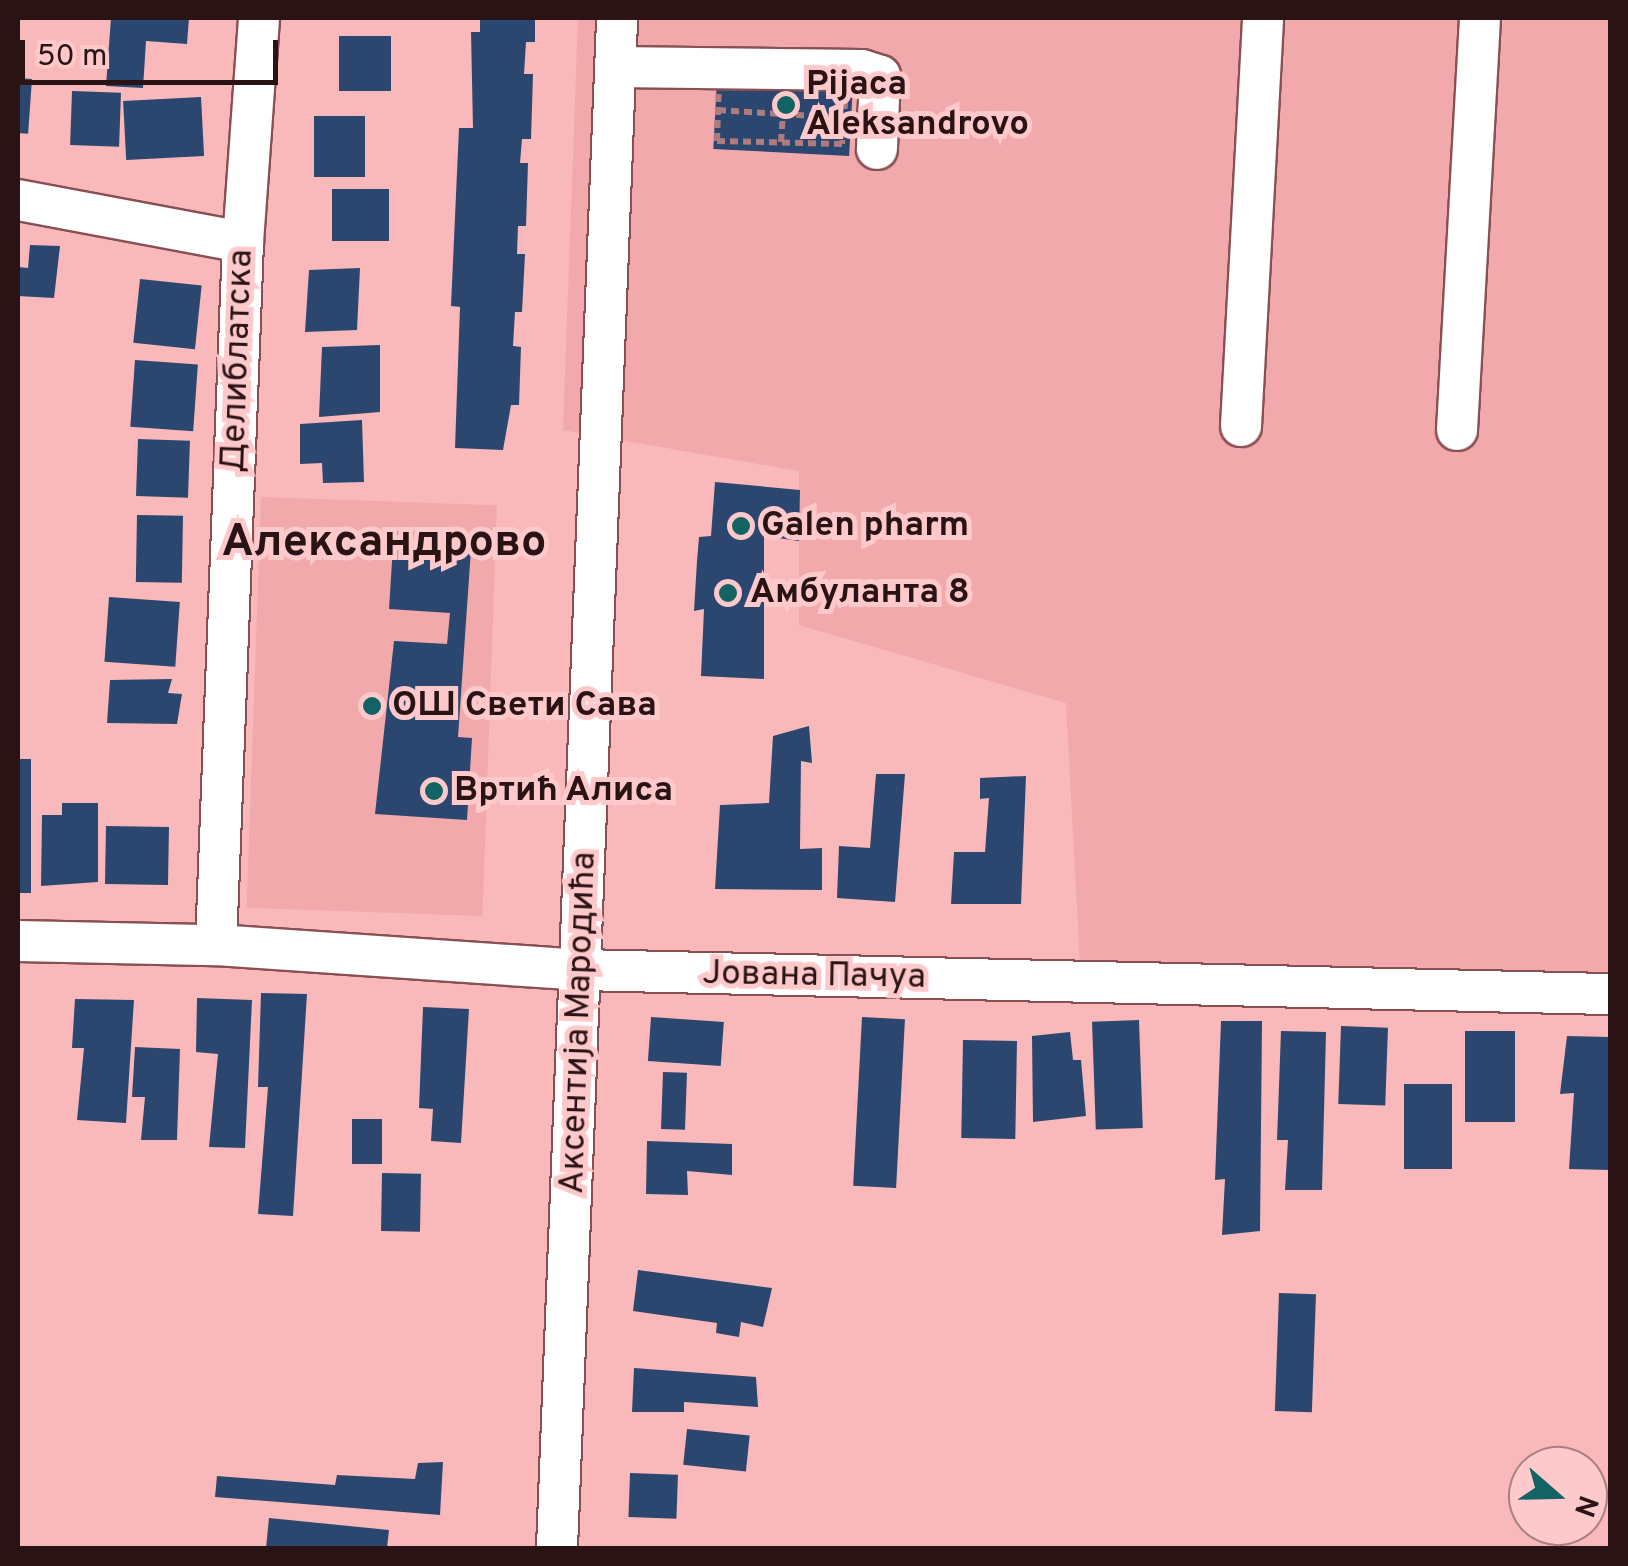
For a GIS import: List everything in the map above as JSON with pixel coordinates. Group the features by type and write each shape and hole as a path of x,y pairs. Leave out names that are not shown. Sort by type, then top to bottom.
{"street":[{"name":"Делиблатска","path":"216,946 243,242 259,18"},
{"name":"Аксентија Мародића","path":"558,1548 618,18"},
{"path":"1241,426 1263,18"},
{"path":"1457,430 1480,18"},
{"path":"616,67 862,70 880,76 860,146"},
{"path":"18,200 243,242"},
{"name":"Јована Пачуа","path":"18,941 216,946 581,970 1610,994"}],"path":[{"path":"782,142 785,85"},
{"path":"846,118 718,110 717,140 860,146"}],"shaded area":[{"path":"578,18 1610,18 1610,994 1081,982 1066,703 799,625 799,471 563,430"},
{"name":"ОШ Свети Сава","path":"261,497 497,505 483,916 247,908"}],"building":[{"path":"111,18 189,18 187,44 146,41 143,88 106,86"},
{"path":"480,18 535,18 535,42 526,42 524,74 533,74 531,139 522,139 520,163 528,163 526,226 518,226 517,254 525,254 522,312 515,312 513,346 521,347 519,405 511,405 503,450 455,448 460,307 451,306 459,128 473,128 471,32 480,32"},
{"path":"339,36 391,36 391,91 339,91"},
{"path":"18,78 32,79 28,134 18,133"},
{"path":"717,79 853,86 849,156 713,149"},
{"path":"72,91 121,93 119,147 70,145"},
{"path":"201,97 204,156 126,160 123,101"},
{"path":"314,116 365,116 365,177 314,177"},
{"path":"332,189 389,189 389,241 332,241"},
{"path":"30,245 60,246 54,298 18,296 18,267 28,268"},
{"path":"360,268 357,330 305,332 309,270"},
{"path":"140,279 202,285 195,349 133,343"},
{"path":"380,345 380,412 319,417 322,347"},
{"path":"135,360 198,364 193,431 130,427"},
{"path":"362,420 364,482 323,483 322,463 300,464 300,424"},
{"path":"138,439 190,441 188,498 136,496"},
{"path":"715,482 800,490 799,541 764,536 764,679 701,676 704,609 694,611 697,561 699,537 711,536"},
{"path":"137,515 183,516 182,583 136,582"},
{"path":"394,530 472,535 458,737 472,738 467,820 375,814 394,641 447,644 450,613 389,609"},
{"path":"109,597 180,602 175,667 104,662"},
{"path":"172,679 168,693 182,694 177,724 107,723 110,680"},
{"path":"809,726 812,763 801,761 800,849 822,848 822,890 715,889 720,805 769,803 773,736"},
{"path":"18,759 31,759 31,893 18,893"},
{"path":"876,774 905,774 895,902 837,898 839,846 870,848"},
{"path":"1026,776 1021,904 951,904 954,852 985,852 989,798 980,799 980,778"},
{"path":"62,803 98,803 98,882 41,886 42,815 62,815"},
{"path":"106,826 169,827 168,885 105,884"},
{"path":"261,993 307,994 293,1216 258,1214 268,1087 258,1087"},
{"path":"197,998 252,1000 245,1148 209,1147 218,1054 196,1052"},
{"path":"75,999 134,1000 126,1123 77,1120 84,1048 72,1048"},
{"path":"423,1007 469,1009 461,1143 431,1141 433,1109 419,1108"},
{"path":"651,1017 724,1022 721,1066 648,1061"},
{"path":"862,1017 905,1019 896,1188 853,1186"},
{"path":"1139,1020 1143,1128 1096,1130 1092,1022"},
{"path":"1221,1021 1262,1021 1260,1231 1222,1235 1225,1179 1215,1180"},
{"path":"1341,1026 1388,1028 1385,1106 1338,1104"},
{"path":"1281,1031 1326,1032 1322,1190 1285,1190 1288,1140 1277,1140"},
{"path":"1465,1031 1515,1031 1515,1122 1465,1122"},
{"path":"1070,1032 1073,1060 1081,1060 1086,1116 1033,1122 1032,1036"},
{"path":"1567,1036 1610,1037 1610,1170 1569,1169 1574,1093 1560,1094"},
{"path":"963,1040 1017,1041 1015,1139 961,1138"},
{"path":"135,1047 180,1049 177,1140 141,1140 145,1097 132,1097"},
{"path":"663,1072 687,1073 685,1130 661,1129"},
{"path":"1404,1084 1452,1084 1452,1169 1404,1169"},
{"path":"352,1119 382,1119 382,1164 352,1164"},
{"path":"647,1141 732,1144 732,1175 687,1171 688,1195 646,1194"},
{"path":"382,1173 421,1174 420,1232 381,1231"},
{"path":"638,1270 772,1288 763,1327 741,1322 739,1337 716,1333 717,1323 633,1311"},
{"path":"1279,1293 1316,1294 1312,1412 1275,1411"},
{"path":"634,1368 756,1377 758,1407 684,1402 684,1412 632,1412"},
{"path":"687,1429 750,1436 746,1471 683,1465"},
{"path":"443,1462 440,1515 215,1497 217,1476 335,1485 337,1475 415,1479 418,1463"},
{"path":"630,1473 678,1475 676,1519 628,1517"},
{"path":"269,1518 389,1530 387,1548 266,1548"}],"place":[{"name":"Pijaca Aleksandrovo","path":"786,105"},
{"name":"Galen pharm","path":"741,526"},
{"name":"Амбуланта 8","path":"728,593"},
{"name":"ОШ Свети Сава","path":"372,706"},
{"name":"Вртић Алиса","path":"434,791"}],"district":[{"name":"Александрово","path":"384,544"}]}
